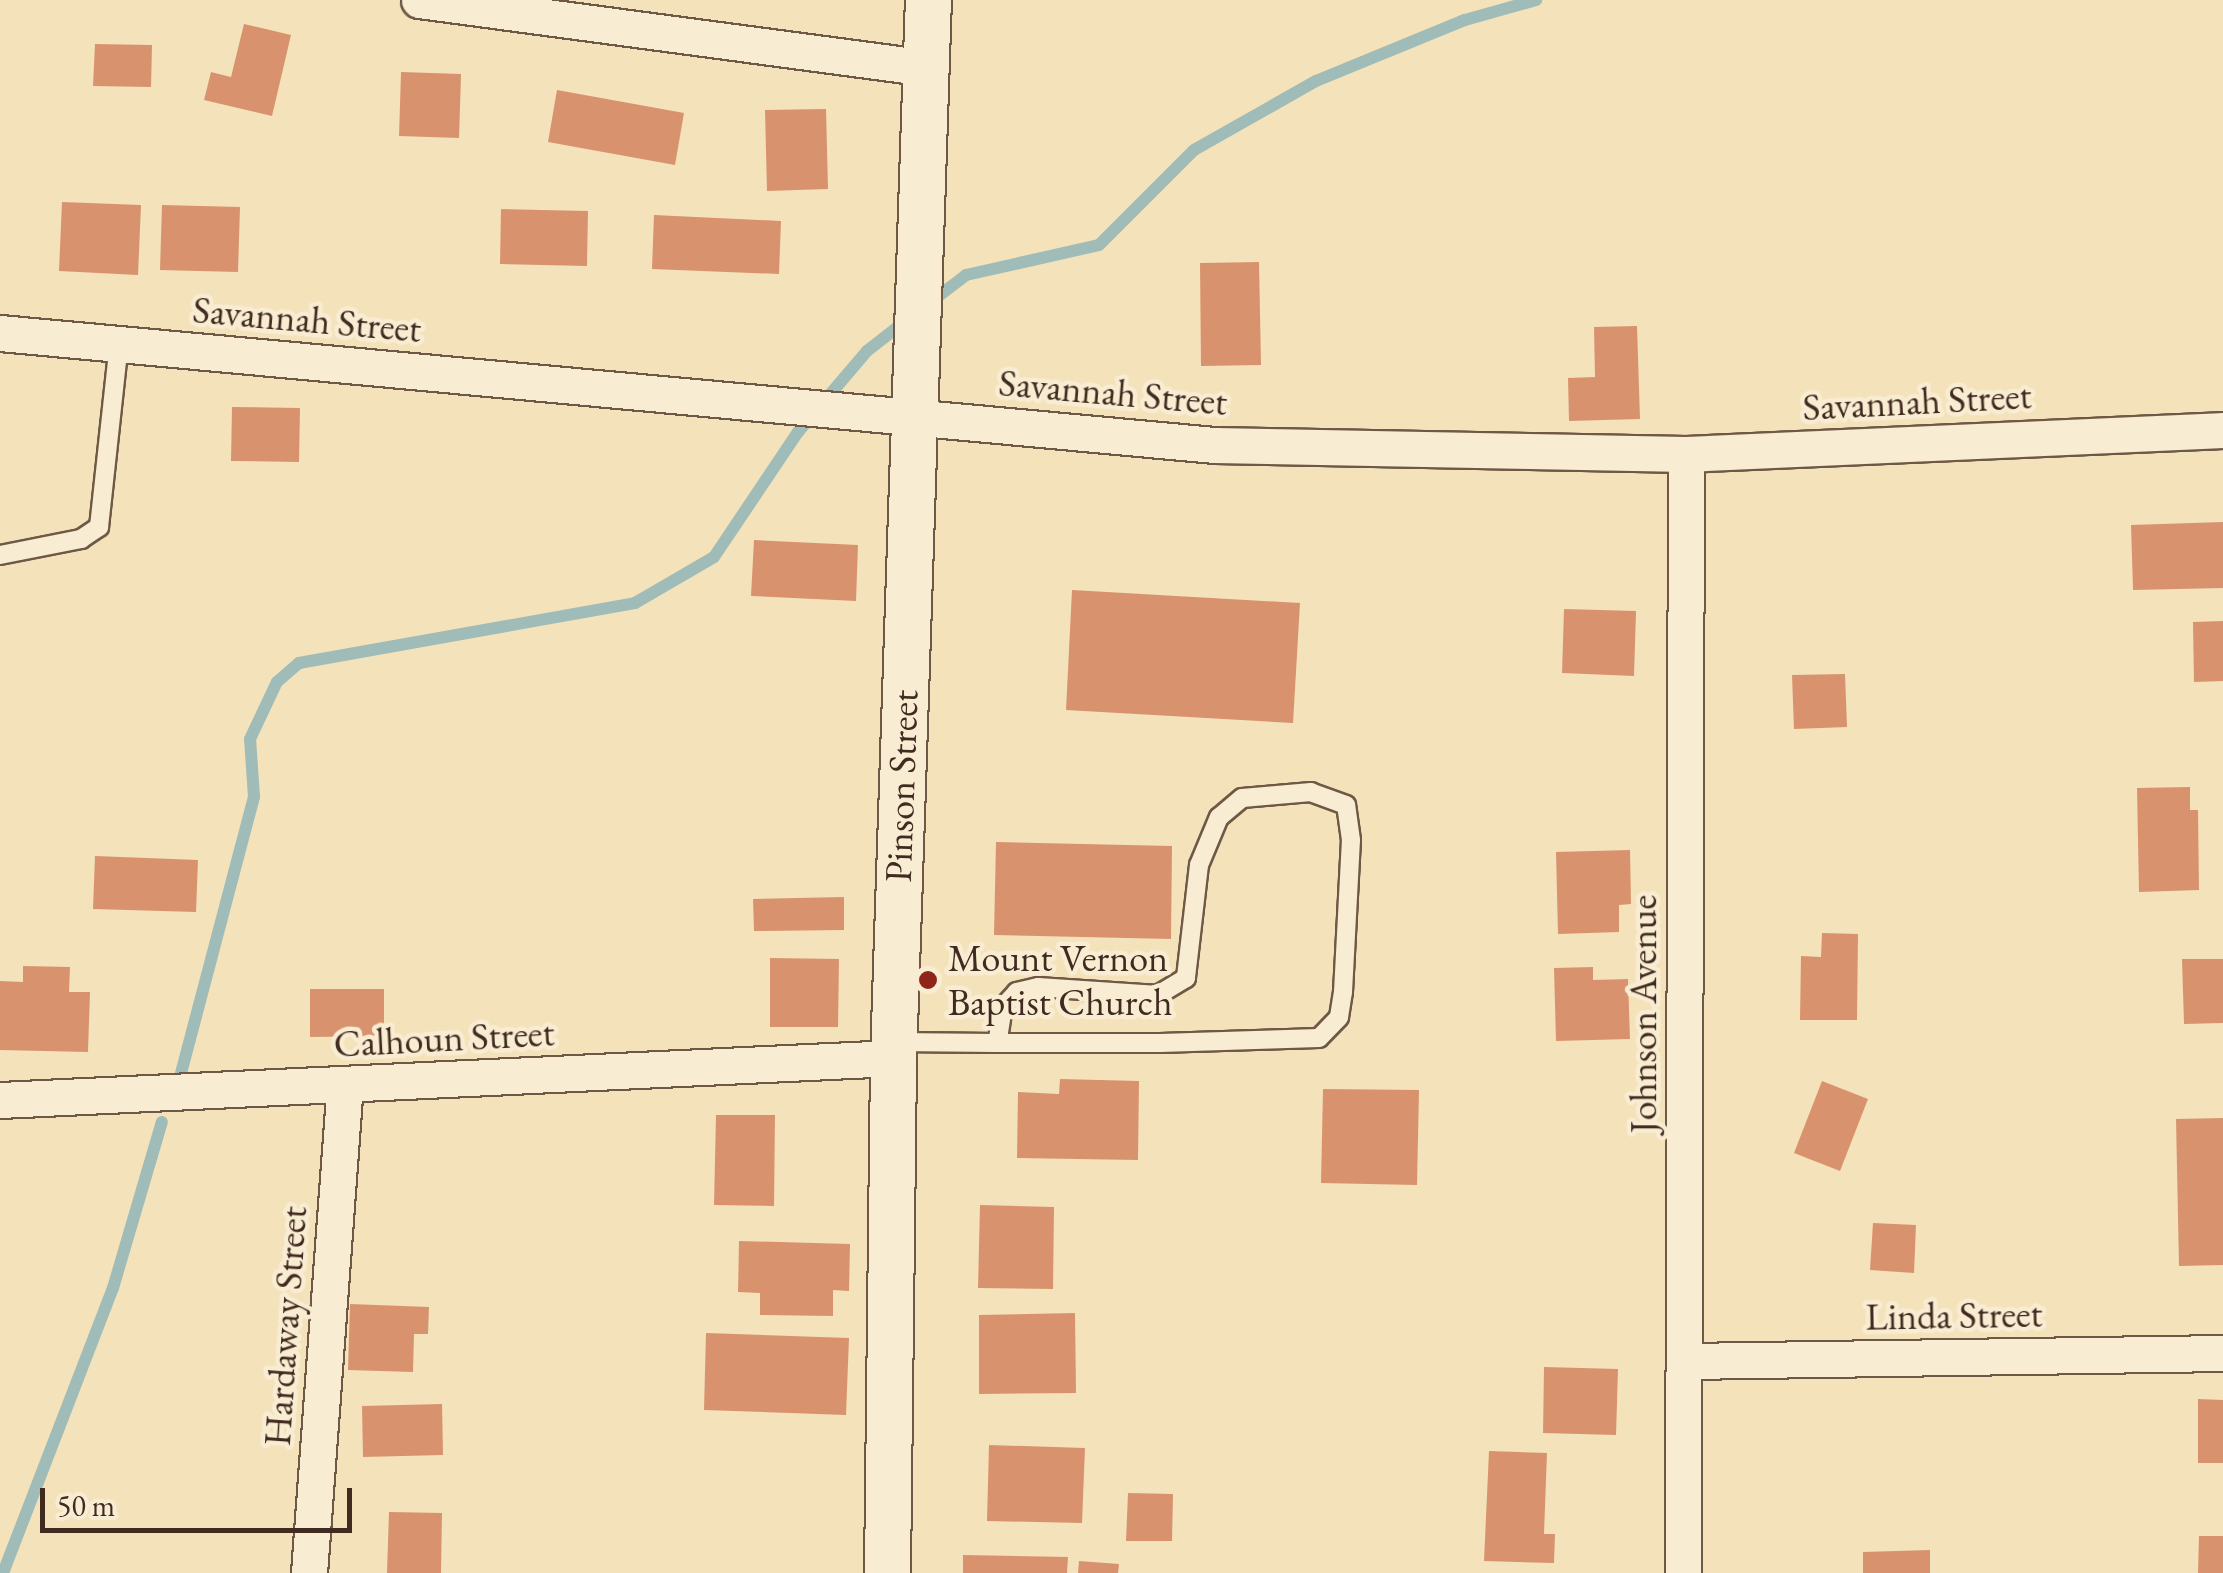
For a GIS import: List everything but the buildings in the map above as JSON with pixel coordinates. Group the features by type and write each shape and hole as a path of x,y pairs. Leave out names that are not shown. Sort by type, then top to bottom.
{"street":[{"path":"418,0 928,68"},
{"name":"Pinson Street","path":"887,1573 893,1050 928,0"},
{"name":"Savannah Street","path":"0,332 1215,445 1686,454 2223,430"},
{"name":"Johnson Avenue","path":"1683,1573 1686,454"},
{"name":"Calhoun Street","path":"0,1100 345,1086 893,1050"},
{"name":"Hardaway Street","path":"310,1573 345,1086"},
{"name":"Linda Street","path":"1686,1361 2223,1353"}],"lane":[{"path":"0,555 81,539 99,527 119,344"},
{"path":"893,1050 997,1042 1319,1038 1338,1017 1343,992 1351,840 1346,805 1311,792 1242,798 1219,818 1199,865 1186,978 1158,996 1038,987 1016,992 1003,1007 997,1042"}],"waterway":[{"path":"928,304 966,275 1099,245 1194,150 1316,81 1465,20 1536,0"},
{"path":"180,1077 254,797 250,739 277,682 299,663 635,603 714,557 798,432 867,351 908,319"},
{"path":"3,1573 113,1288 162,1122"}],"place":[{"name":"Mount Vernon Baptist Church","path":"928,980"}]}
